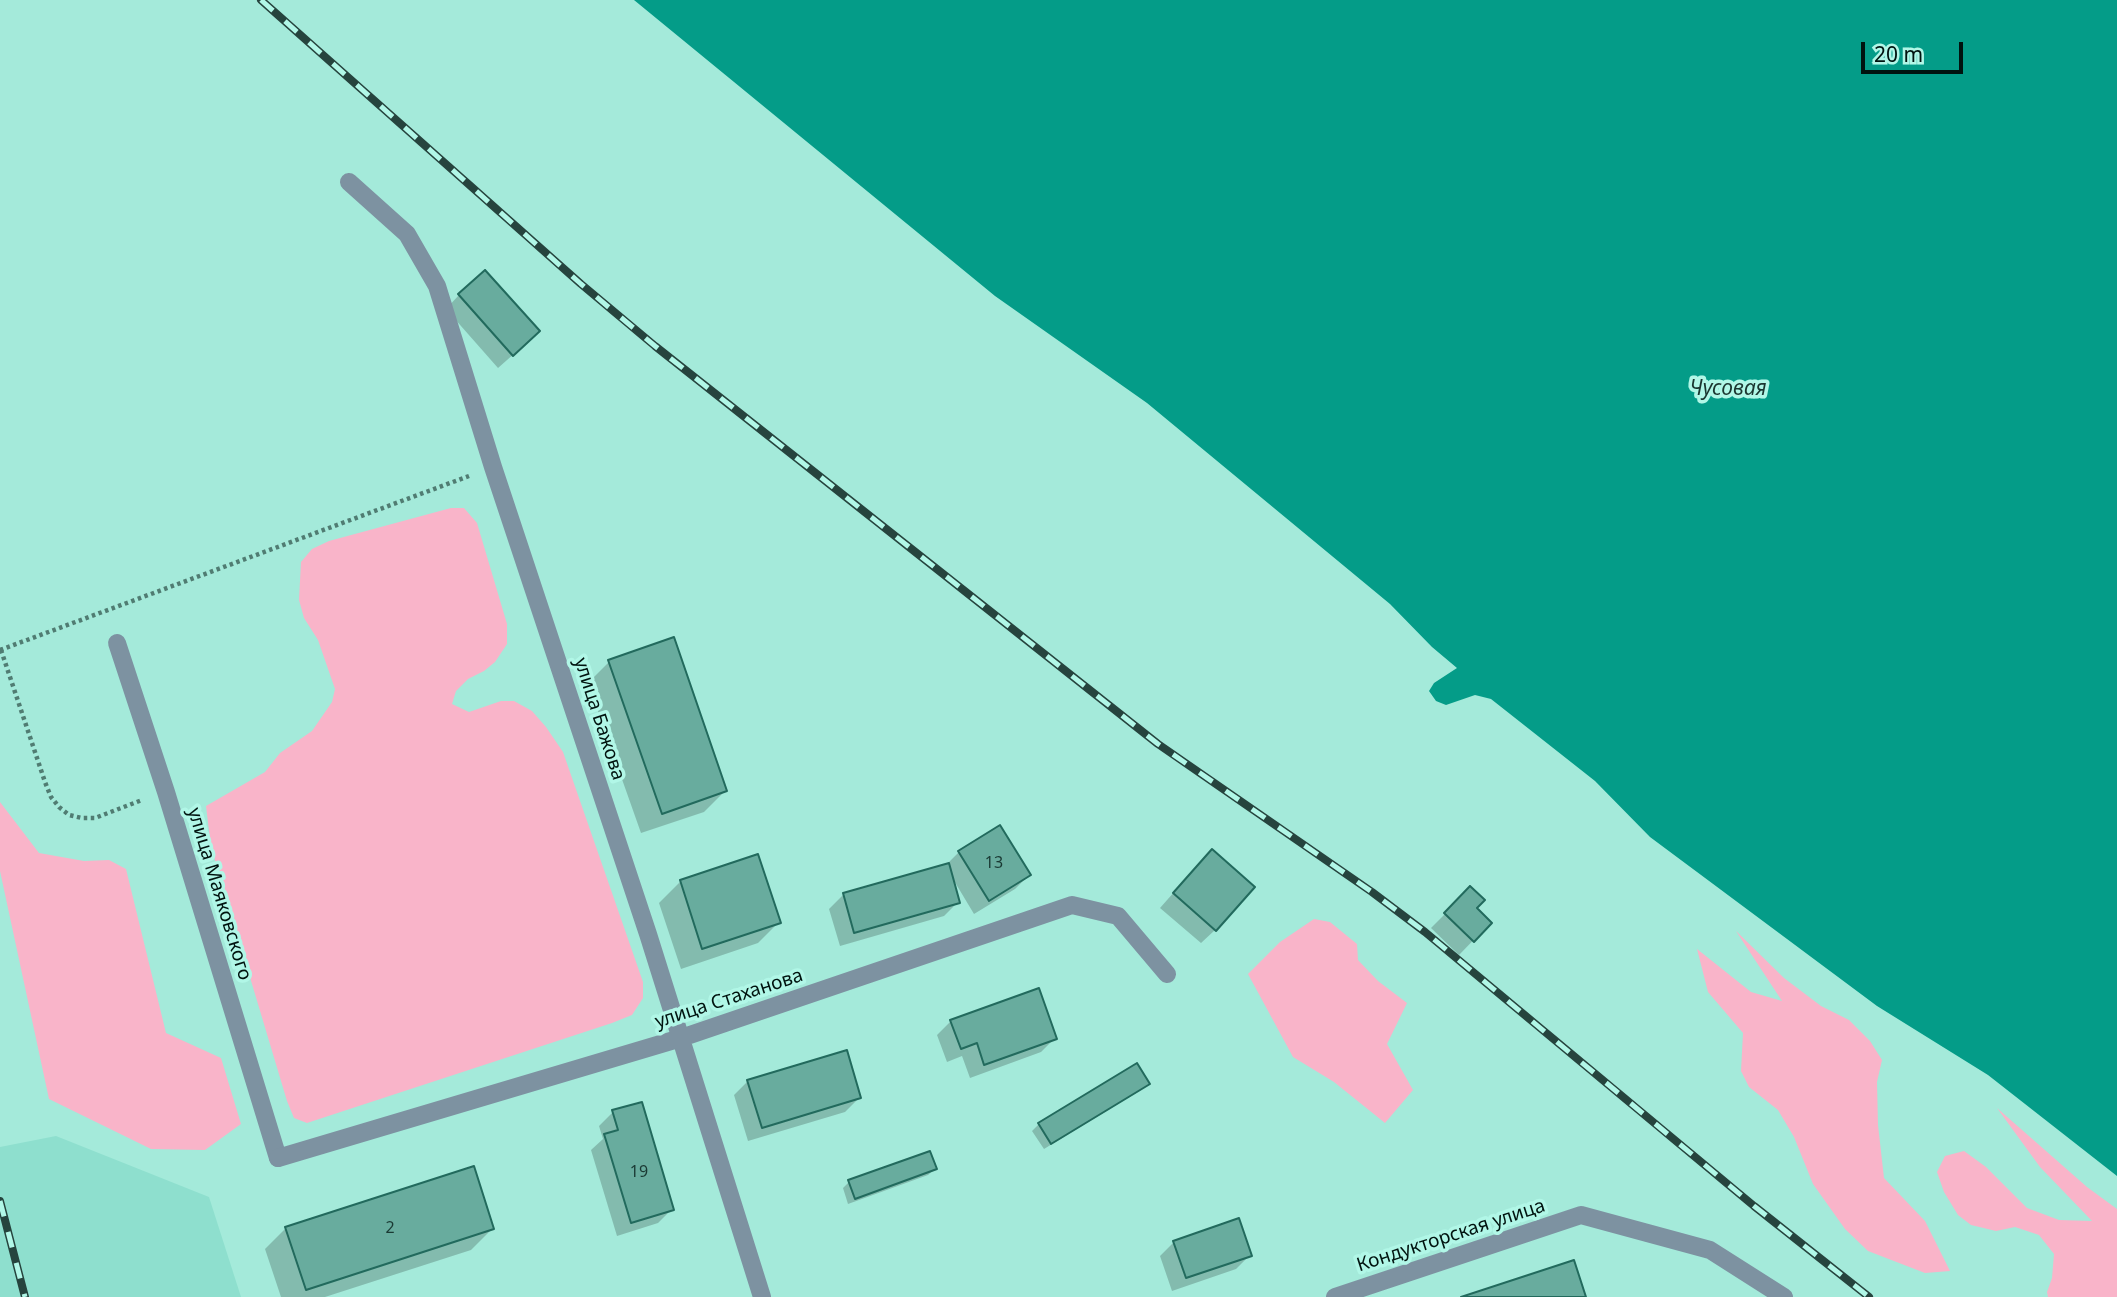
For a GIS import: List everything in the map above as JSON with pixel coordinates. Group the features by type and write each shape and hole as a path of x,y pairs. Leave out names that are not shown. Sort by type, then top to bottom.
{"street":[{"name":"улица Бажова","path":"349,182 407,234 437,286 493,467 681,1038 762,1297"},
{"name":"улица Маяковского","path":"117,643 166,792 278,1158"},
{"name":"улица Стаханова","path":"278,1158 681,1038 1073,905 1118,916 1167,974"},
{"name":"Кондукторская улица","path":"1335,1297 1581,1215 1710,1250 1784,1297"}],"path":[{"path":"166,792 95,818 69,814 60,807 51,797 45,782 1,650 493,467"}],"shaded area":[{"path":"451,508 464,508 477,523 507,624 507,644 495,662 468,679 456,691 452,704 469,712 501,701 514,701 532,711 563,752 643,982 643,998 632,1015 612,1023 307,1123 294,1118 287,1101 211,847 206,806 265,772 280,753 312,731 332,702 335,689 318,640 304,618 299,600 301,562 312,549 329,541"},
{"path":"0,802 39,853 84,861 109,860 126,869 166,1033 221,1058 241,1124 205,1150 151,1149 49,1099 0,871"},
{"path":"1314,919 1330,922 1357,944 1358,960 1378,981 1407,1003 1387,1044 1413,1090 1385,1123 1334,1082 1293,1057 1248,974 1280,942"},
{"path":"1736,931 1784,978 1821,1006 1849,1020 1870,1041 1882,1060 1877,1082 1878,1125 1884,1178 1925,1221 1950,1271 1925,1273 1868,1251 1845,1229 1813,1184 1794,1137 1778,1110 1749,1087 1741,1071 1743,1033 1708,992 1697,949 1751,992 1782,1001"},
{"path":"1997,1108 2087,1187 2117,1209 2117,1297 2048,1297 2054,1254 2039,1235 2015,1227 1996,1231 1971,1225 1958,1215 1944,1192 1937,1172 1945,1156 1964,1151 1986,1167 2027,1208 2059,1220 2092,1221 2040,1167"},
{"path":"56,1136 209,1197 241,1297 0,1297 0,1147"}],"water":[{"name":"Чусовая","path":"634,0 2117,0 2117,1176 1988,1075 1877,1006 1650,837 1595,781 1491,699 1475,695 1446,705 1436,701 1429,691 1434,683 1457,668 1390,604 1147,403 995,296"}],"building":[{"path":"485,270 540,331 513,356 458,294"},
{"path":"674,637 727,791 662,814 608,660"},
{"path":"1000,825 1031,875 989,901 958,851"},
{"path":"1212,849 1255,887 1216,931 1173,893"},
{"path":"758,854 781,923 702,949 680,880"},
{"path":"949,863 960,903 854,933 843,893"},
{"path":"1470,886 1485,900 1477,908 1492,923 1474,942 1444,913"},
{"path":"1039,988 1057,1039 984,1065 977,1043 961,1049 950,1020"},
{"path":"847,1050 861,1098 762,1128 747,1080"},
{"path":"1137,1063 1150,1084 1051,1144 1038,1123"},
{"path":"642,1102 674,1210 631,1223 604,1134 618,1130 612,1110"},
{"path":"930,1151 937,1169 855,1199 848,1180"},
{"path":"474,1166 494,1229 306,1290 285,1227"},
{"path":"1239,1218 1252,1256 1186,1278 1173,1241"},
{"path":"1574,1260 1586,1297 1461,1297"}],"railway":[{"path":"261,0 581,284 655,346 1158,744 1372,892 1425,932 1754,1206 1869,1297"},
{"path":"0,1201 25,1297"}]}
